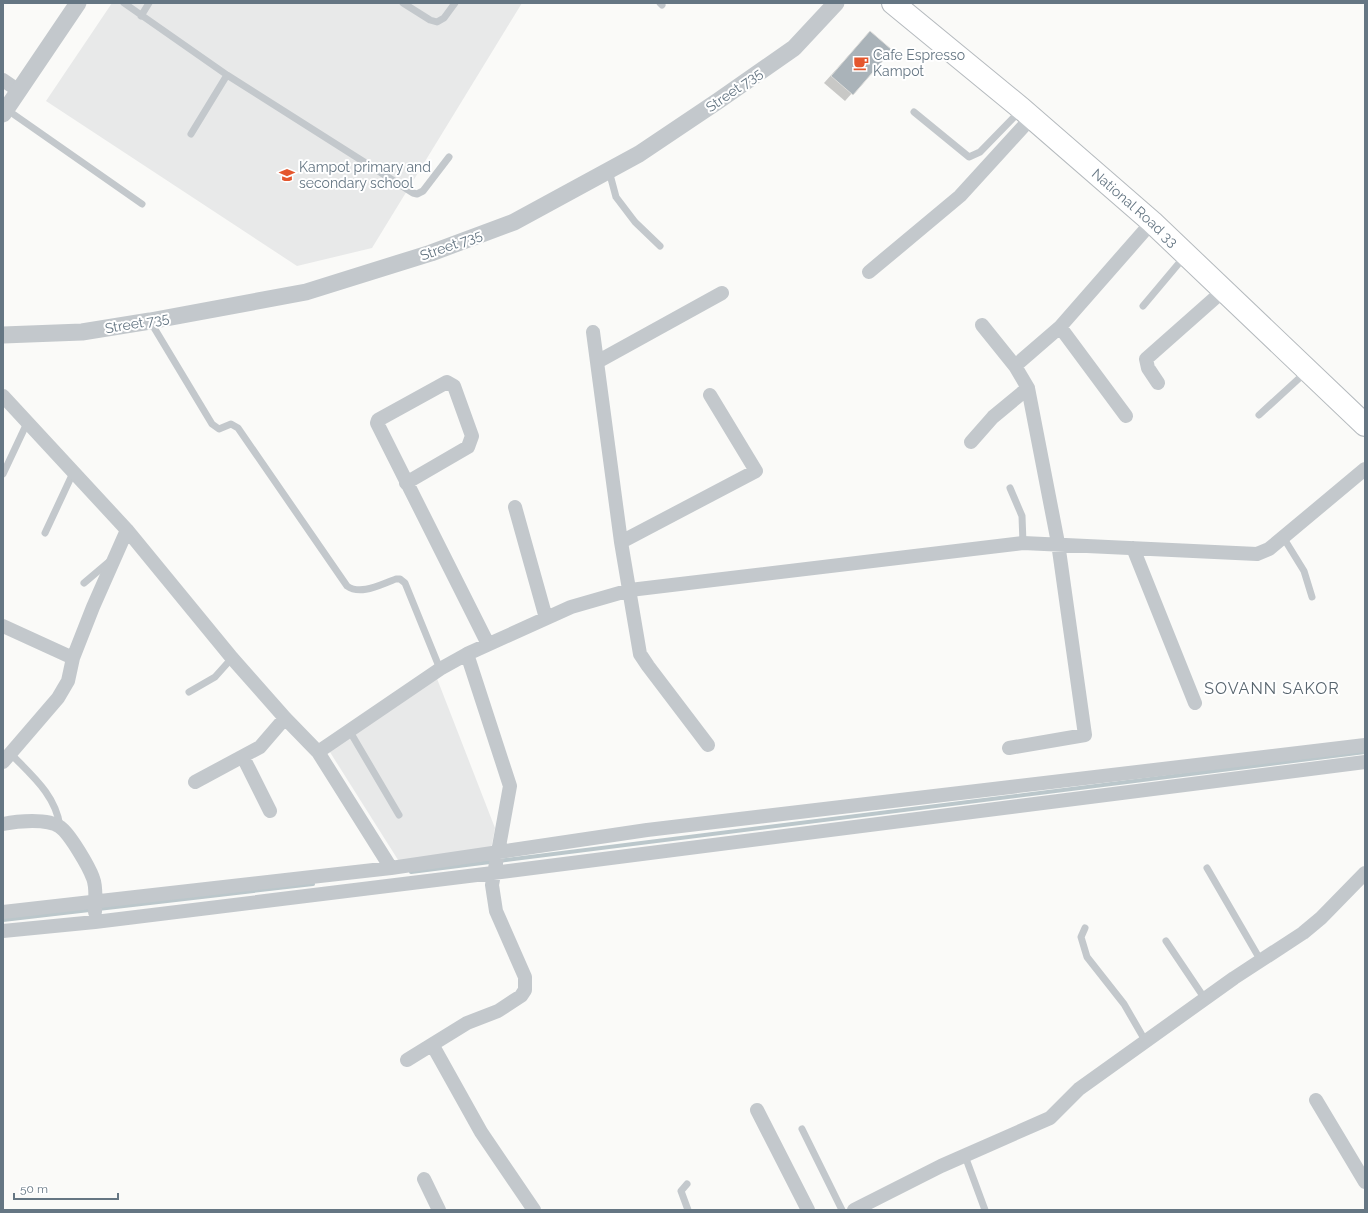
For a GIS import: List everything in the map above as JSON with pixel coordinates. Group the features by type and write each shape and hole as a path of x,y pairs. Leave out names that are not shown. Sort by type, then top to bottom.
{"main road":[{"name":"National Road 33","path":"893,3 1027,113 1152,222 1365,425"}],"street":[{"path":"4,111 78,3"},
{"name":"Street 735","path":"3,335 82,332 306,292 431,253 514,222 639,154 794,48 836,3"},
{"path":"3,80 19,91"},
{"path":"870,272 960,196 1027,113"},
{"path":"1015,366 1060,327 1152,222"},
{"path":"1158,383 1148,368 1146,359 1224,290"},
{"path":"597,362 722,293"},
{"path":"982,325 1015,366 1028,388 1058,544 1085,734 1009,748"},
{"path":"1060,327 1126,416"},
{"path":"593,332 621,542 640,654 708,745"},
{"path":"406,483 471,444 472,436 452,383 447,382 378,420 377,423 406,483 488,644"},
{"path":"972,442 992,417 1028,388"},
{"path":"621,542 756,471 710,395"},
{"path":"3,396 73,473 128,530 232,658 285,718 318,752 391,868"},
{"path":"318,752 440,669 466,654 571,607 630,590 1023,543 1257,554 1263,553 1365,469"},
{"path":"515,507 546,618"},
{"path":"6,757 58,698 68,681 73,658 93,607 128,530"},
{"path":"1133,548 1195,703"},
{"path":"3,626 73,658"},
{"path":"407,1060 433,1046 467,1023 498,1011 521,996 525,990 525,977 496,911 492,885 510,786 466,654"},
{"path":"195,782 260,747 285,718"},
{"path":"3,912 95,903 236,884 391,868 655,829 1365,745"},
{"path":"243,757 270,811"},
{"path":"3,931 95,922 493,873 1365,762"},
{"path":"3,824 24,820 38,821 60,826 76,846 94,879 95,922"},
{"path":"854,1210 965,1156 1050,1118 1079,1090 1206,999 1303,933 1321,918 1365,873"},
{"path":"433,1046 481,1132 534,1210"},
{"path":"1316,1100 1365,1182"},
{"path":"757,1110 808,1210"},
{"path":"424,1179 439,1210"}],"lane":[{"path":"124,3 227,75 415,194 423,191 449,157"},
{"path":"141,16 148,3"},
{"path":"403,3 430,20 437,22 444,18 455,3"},
{"path":"191,134 227,75"},
{"path":"4,111 142,204"},
{"path":"914,112 969,157 980,152 1027,113"},
{"path":"609,170 616,197 635,222 660,246"},
{"path":"1143,306 1186,254"},
{"path":"150,321 212,424 219,429 231,424 238,428 347,586 353,590 361,591 396,579 400,579 405,583 440,669"},
{"path":"1259,416 1308,370"},
{"path":"3,474 27,423"},
{"path":"45,533 73,473"},
{"path":"1010,488 1022,516 1023,543"},
{"path":"1283,537 1304,571 1312,597"},
{"path":"84,583 110,561 114,562"},
{"path":"189,692 215,677 232,658"},
{"path":"349,730 399,815"},
{"path":"6,757 37,781 58,811 60,826"},
{"path":"1207,868 1261,961"},
{"path":"1085,928 1081,937 1087,956 1124,1004 1146,1042"},
{"path":"1166,941 1206,999"},
{"path":"802,1129 842,1210"},
{"path":"965,1156 985,1210"},
{"path":"687,1184 681,1191 681,1195 688,1210"}],"shaded area":[{"name":"Kampot primary and secondary school","path":"112,3 522,3 372,248 297,266 46,101"},
{"path":"436,676 495,828 491,849 400,863 328,749"}],"building":[{"name":"Cafe Espresso Kampot","path":"870,31 892,50 853,95 831,76"}],"waterway":[{"path":"411,872 1365,752"},
{"path":"3,920 313,884"}],"place":[{"name":"Cafe Espresso Kampot","path":"861,63"},
{"name":"Kampot primary and secondary school","path":"287,175"}],"district":[{"name":"SOVANN SAKOR","path":"1272,688"}]}
